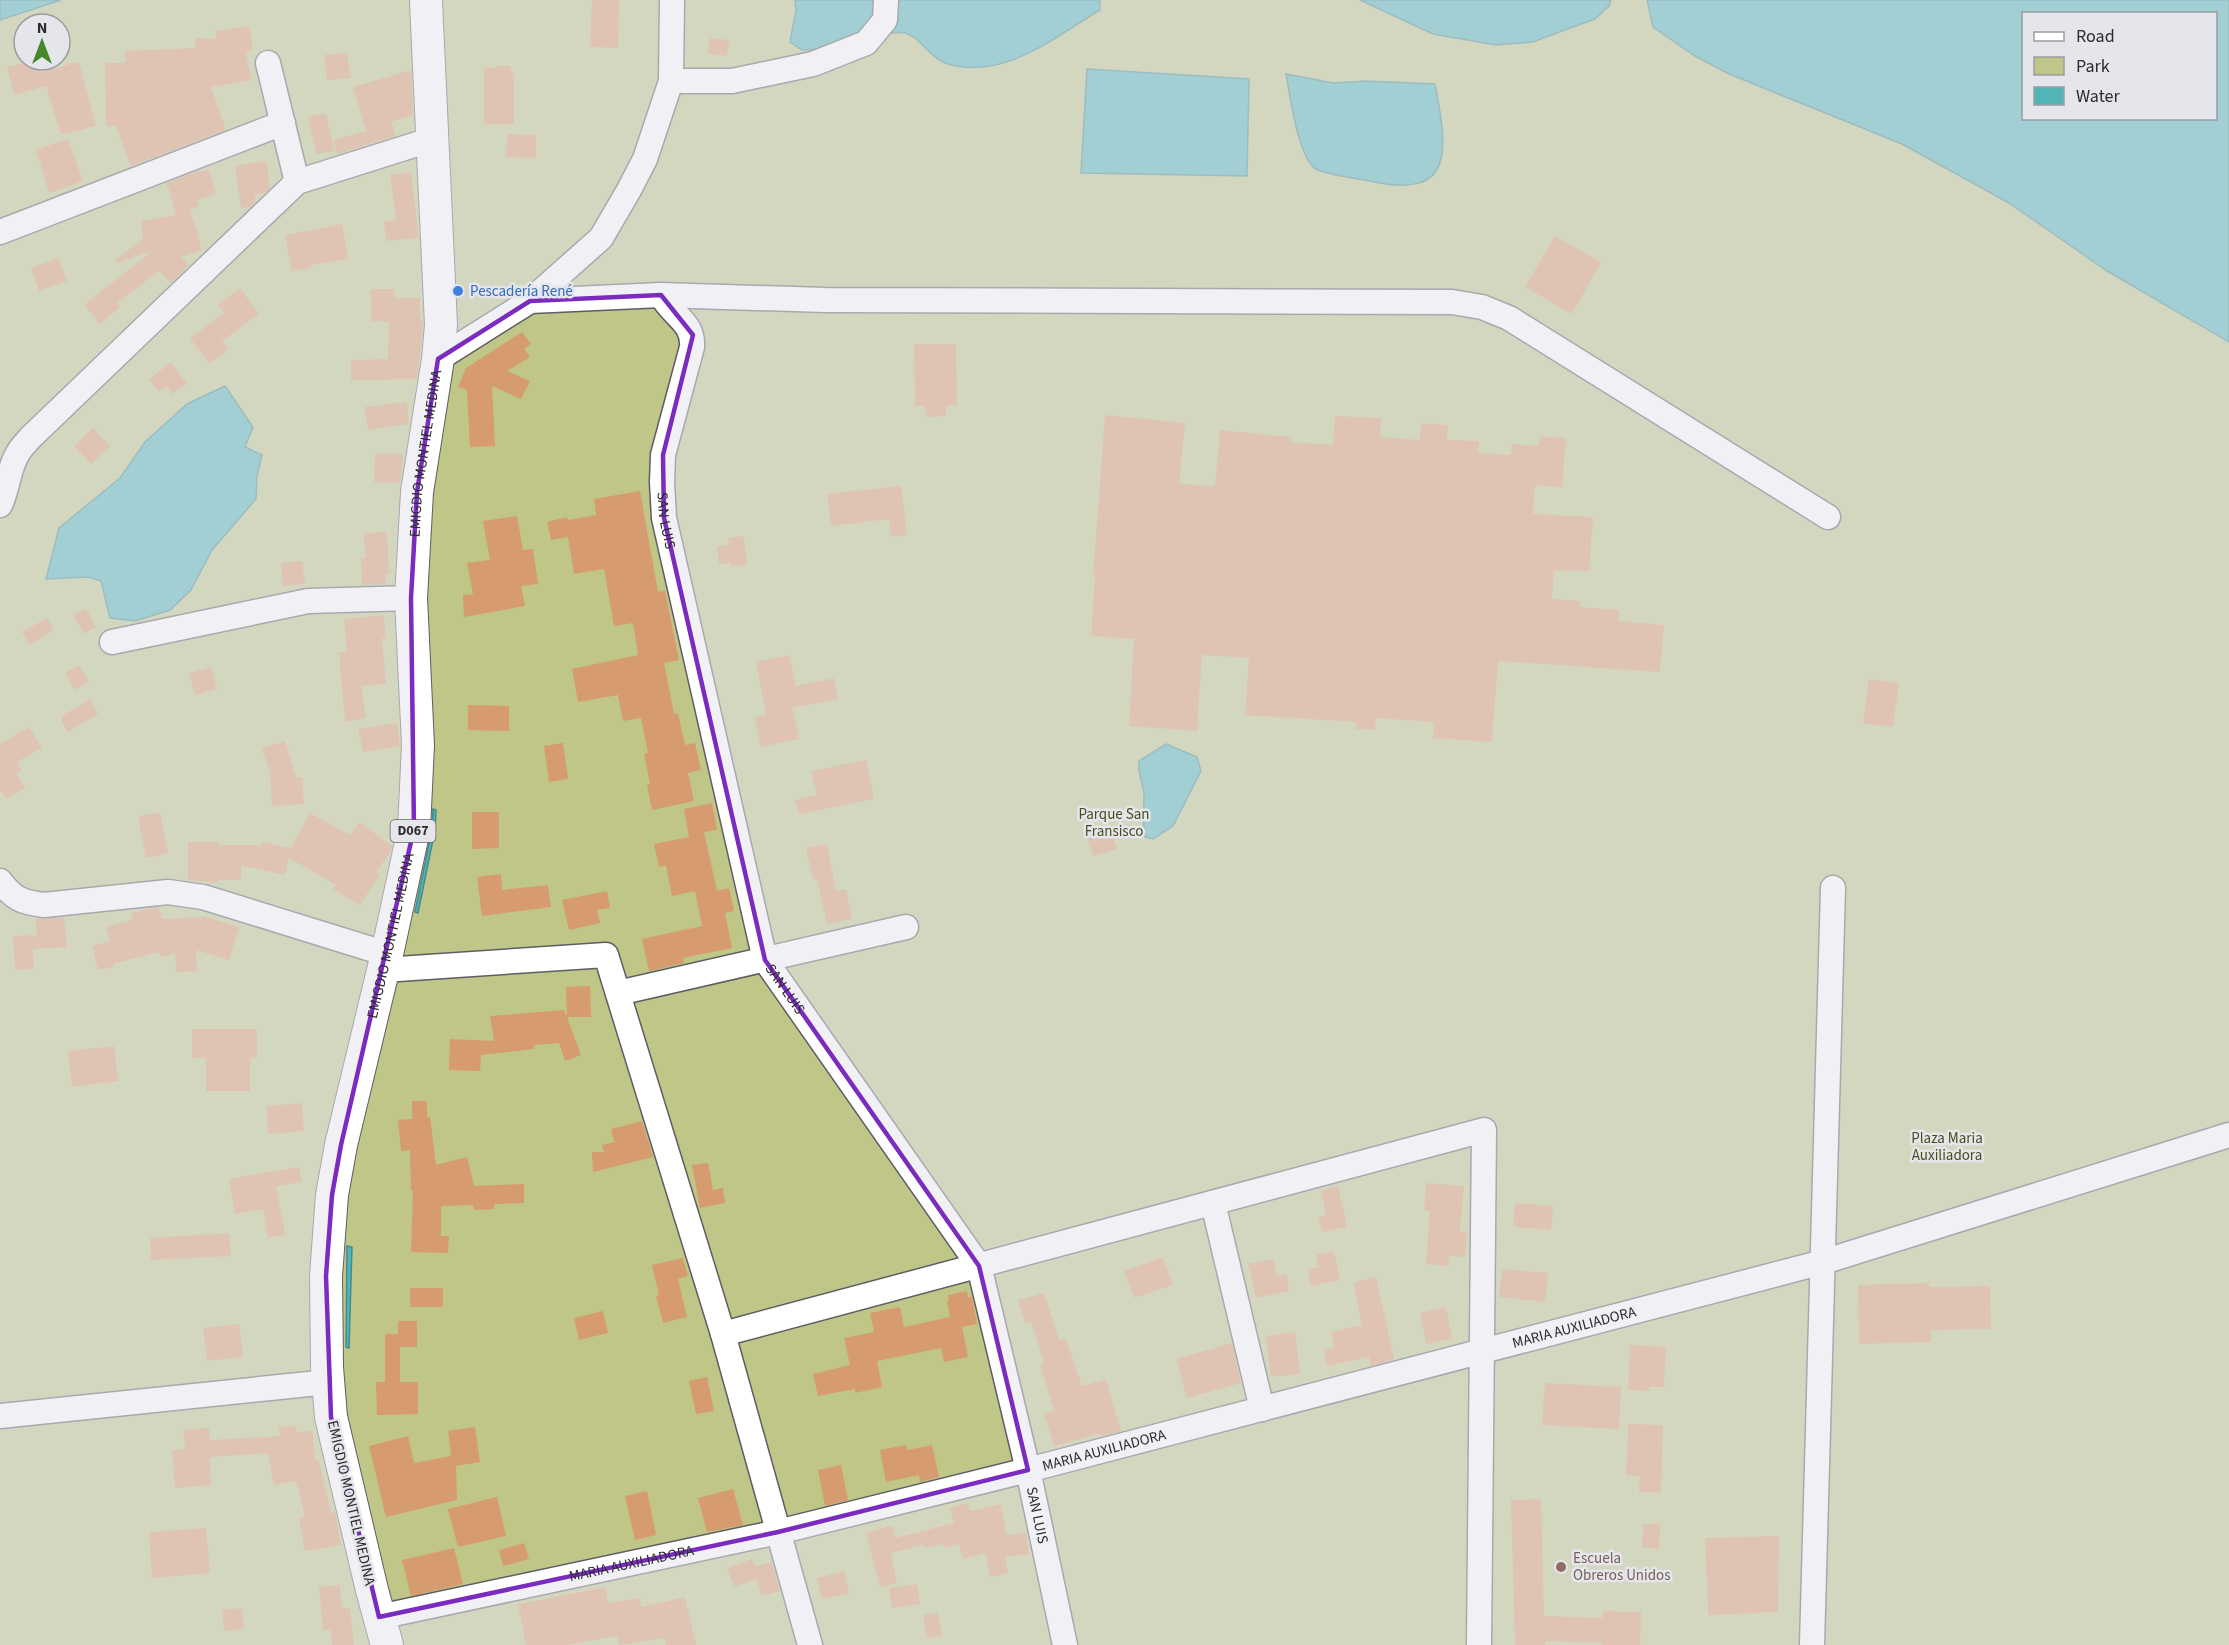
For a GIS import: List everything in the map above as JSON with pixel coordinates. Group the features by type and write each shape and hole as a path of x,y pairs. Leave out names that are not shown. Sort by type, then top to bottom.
{"main road":[{"name":"EMIGDIO MONTIEL MEDINA","path":"383,1631 330,1417 326,1276 332,1195 414,829 418,745 411,598 417,492 441,325 425,1"}],"street":[{"path":"438,358 530,301 601,238 630,190 645,159 671,81 672,0"},
{"path":"671,81 732,81 813,64 866,43 886,10"},
{"path":"268,63 297,182"},
{"path":"0,232 283,123"},
{"path":"0,505 18,452 31,437 297,182 433,139"},
{"path":"530,301 662,295 932,301 1452,302 1482,307 1509,318 1828,517"},
{"name":"SAN LUIS","path":"662,295 667,306 688,326 693,335 692,347 663,456 664,518 765,960 979,1266 1028,1470 1065,1645"},
{"path":"112,642 308,601 411,598"},
{"path":"0,881 11,895 24,902 44,905 168,892 203,897 385,962 606,955 625,992 810,1645"},
{"path":"1812,1645 1833,888"},
{"path":"625,992 906,927"},
{"path":"723,1335 1484,1130 1484,1351 1479,1645"},
{"name":"MARIA AUXILIADORA","path":"383,1631 1028,1470 1823,1262 2229,1135"},
{"path":"1213,1203 1262,1409"},
{"path":"0,1416 328,1382"}],"highlighted area":[{"path":"661,295 693,335 663,455 664,518 765,960 979,1266 1028,1470 778,1532 379,1617 331,1417 326,1276 332,1195 341,1145 414,829 411,598 417,492 438,359 530,301"}],"green space":[{"name":"Parque San Fransisco","path":"0,0 2117,0 2037,12 2022,12 2022,120 2032,120 2229,167 2229,1645 0,1645"}],"water":[{"path":"0,0 61,0 24,12 12,12 12,16 0,20"},
{"path":"795,0 1100,0 1100,10 1027,54 987,67 966,67 939,60 915,38 898,32 842,46 802,50 790,42 796,11"},
{"path":"1360,0 1611,0 1609,6 1595,19 1533,42 1496,45 1433,34"},
{"path":"1647,0 2229,0 2229,342 2107,271 2009,203 1902,144 1729,74 1695,56 1653,27"},
{"path":"1087,69 1249,79 1247,176 1081,173"},
{"path":"1286,74 1333,83 1366,81 1435,84 1442,129 1443,148 1440,164 1432,176 1419,183 1398,185 1326,173 1316,169 1310,163 1300,140"},
{"path":"225,386 253,427 245,447 262,455 257,476 256,499 212,550 191,590 170,610 135,621 110,618 101,581 89,577 46,579 59,528 120,478 145,442 187,404"},
{"path":"1166,744 1197,757 1201,771 1173,826 1153,839 1145,837 1144,794 1139,761"},
{"path":"433,809 436,810 435,830 418,913 415,912 432,829"},
{"path":"347,1246 352,1247 349,1348 346,1347"}],"building":[{"path":"592,0 619,0 618,48 590,47"},
{"path":"249,26 253,50 246,51 251,80 211,87 226,130 131,166 116,126 107,127 106,124 105,63 125,63 125,51 195,48 195,38 216,39 215,31"},
{"path":"710,38 729,40 727,56 708,54"},
{"path":"347,53 351,78 327,80 324,55"},
{"path":"79,62 96,126 61,135 46,86 14,95 7,67 12,66 12,72 72,72 72,64"},
{"path":"496,66 511,66 511,73 514,73 514,124 484,124 484,68 496,68"},
{"path":"411,70 413,115 391,122 395,136 337,154 333,140 366,131 353,87"},
{"path":"326,113 334,151 316,154 308,117"},
{"path":"507,134 536,135 536,158 506,157"},
{"path":"68,139 83,181 49,193 36,150"},
{"path":"266,161 270,188 265,193 255,194 256,201 251,207 241,208 235,166"},
{"path":"209,170 216,194 197,200 199,206 190,209 202,250 181,257 189,265 171,283 159,271 117,303 120,307 100,324 84,305 152,251 117,263 115,260 143,239 141,221 176,215 167,183 195,172"},
{"path":"411,172 419,238 386,241 384,221 396,220 390,175"},
{"path":"342,224 348,259 311,265 311,268 292,271 285,235"},
{"path":"1555,236 1601,262 1572,314 1525,287"},
{"path":"59,258 67,281 39,291 31,268"},
{"path":"240,288 259,314 222,341 229,349 209,364 190,338 224,313 218,304"},
{"path":"371,289 394,289 394,298 420,298 420,321 423,321 423,325 417,379 351,380 351,360 388,359 389,322 371,321"},
{"path":"522,332 531,344 524,349 530,357 507,371 530,381 521,399 492,386 495,446 470,447 467,390 458,387 466,368"},
{"path":"914,344 956,344 957,405 946,406 946,416 926,417 925,406 915,406"},
{"path":"171,362 187,384 172,394 166,386 158,391 149,379"},
{"path":"407,402 409,424 368,430 364,407"},
{"path":"1105,415 1185,423 1179,484 1215,486 1220,430 1291,437 1291,442 1333,445 1335,416 1381,418 1380,437 1420,440 1421,423 1448,425 1447,440 1479,441 1478,453 1511,455 1512,444 1539,446 1540,436 1566,438 1562,487 1535,485 1533,514 1593,517 1589,571 1554,570 1552,599 1580,601 1579,607 1619,610 1618,621 1664,625 1660,672 1498,661 1492,742 1433,738 1434,722 1376,718 1375,730 1355,729 1356,722 1245,715 1249,658 1202,655 1197,731 1129,726 1134,639 1091,636 1095,575 1093,575"},
{"path":"93,428 110,446 91,464 74,446"},
{"path":"375,453 403,454 400,483 374,482"},
{"path":"901,486 907,535 891,537 889,519 831,526 827,494"},
{"path":"640,491 658,592 665,591 679,660 664,663 674,714 678,713 685,745 695,743 701,770 688,773 694,801 652,810 644,754 648,753 641,718 623,721 618,695 578,702 572,669 638,655 633,623 614,626 604,569 574,574 568,537 551,540 547,522 567,517 568,520 596,515 594,499"},
{"path":"517,516 523,550 533,549 538,584 521,586 525,606 464,617 463,595 473,594 467,563 490,560 483,521"},
{"path":"387,532 389,574 385,574 386,584 362,585 361,558 365,558 364,533"},
{"path":"744,536 747,565 731,567 731,563 719,564 717,546 729,545 728,538"},
{"path":"302,561 305,584 283,586 281,563"},
{"path":"86,608 96,627 84,634 73,615"},
{"path":"384,615 386,638 382,638 386,684 361,686 366,718 345,722 339,652 347,652 344,619"},
{"path":"47,618 54,630 29,645 22,632"},
{"path":"789,655 796,686 834,678 838,699 792,708 799,739 761,747 755,717 766,715 756,662"},
{"path":"79,665 89,682 75,690 65,673"},
{"path":"211,667 217,689 195,695 189,673"},
{"path":"1869,679 1899,683 1893,727 1863,723"},
{"path":"90,699 98,714 68,732 62,722 62,716"},
{"path":"468,705 509,706 509,731 468,730"},
{"path":"397,723 400,746 363,752 358,729"},
{"path":"29,727 42,748 17,762 22,770 16,773 25,788 6,799 0,789 0,744"},
{"path":"285,741 296,778 302,777 304,804 272,806 270,773 262,748"},
{"path":"563,743 568,779 549,782 544,746"},
{"path":"866,760 874,799 799,814 795,800 817,795 811,771"},
{"path":"712,803 717,830 704,832 717,891 729,888 734,911 725,913 732,948 683,958 684,963 649,971 642,939 702,926 695,891 672,896 666,865 659,867 654,844 689,837 684,809"},
{"path":"160,812 168,853 146,858 138,816"},
{"path":"472,812 499,812 499,848 472,849"},
{"path":"310,813 350,835 359,822 392,846 376,872 380,874 360,905 333,889 336,885 289,858 285,875 241,865 241,880 218,880 218,883 188,880 188,842 262,845 263,842 291,848"},
{"path":"1111,829 1117,849 1093,856 1087,836"},
{"path":"827,844 836,891 846,889 852,919 827,924 817,879 813,879 806,848"},
{"path":"501,874 502,890 548,885 551,907 482,916 477,877"},
{"path":"607,891 610,908 597,910 600,923 569,930 562,900"},
{"path":"158,907 163,919 206,917 239,927 229,960 196,950 197,971 176,972 175,953 161,957 159,952 98,970 92,946 110,941 106,927 133,920 131,913"},
{"path":"64,917 67,947 33,949 34,969 15,970 13,936 37,935 35,919"},
{"path":"590,986 591,1017 567,1017 566,987"},
{"path":"564,1010 581,1055 565,1061 559,1043 534,1045 534,1049 481,1055 480,1071 449,1070 450,1039 494,1041 490,1016"},
{"path":"192,1029 257,1029 257,1058 250,1058 250,1091 206,1091 206,1058 192,1058"},
{"path":"114,1046 118,1081 72,1087 68,1051"},
{"path":"412,1101 427,1101 427,1117 430,1117 436,1165 467,1157 474,1186 524,1184 524,1203 494,1204 494,1209 474,1210 473,1205 441,1206 441,1236 449,1236 448,1253 411,1252 413,1190 411,1190 410,1150 401,1151 398,1120 412,1119"},
{"path":"302,1103 304,1131 268,1134 266,1106"},
{"path":"642,1121 653,1157 593,1172 592,1152 604,1152 602,1145 614,1142 611,1129"},
{"path":"708,1163 713,1190 723,1188 725,1203 700,1208 692,1165"},
{"path":"299,1167 302,1182 276,1186 285,1235 268,1238 263,1209 235,1214 229,1179"},
{"path":"1426,1183 1464,1186 1460,1232 1467,1233 1465,1257 1449,1256 1448,1266 1426,1264 1430,1211 1424,1210"},
{"path":"1338,1186 1347,1227 1322,1232 1318,1217 1326,1215 1321,1190"},
{"path":"1515,1203 1553,1206 1551,1230 1513,1227"},
{"path":"229,1233 231,1256 151,1260 150,1238"},
{"path":"1334,1251 1340,1280 1311,1286 1308,1270 1319,1267 1316,1255"},
{"path":"1163,1257 1173,1285 1134,1298 1124,1271"},
{"path":"683,1258 688,1276 678,1279 687,1317 663,1323 656,1296 659,1295 652,1265"},
{"path":"1273,1259 1277,1276 1287,1274 1289,1291 1256,1298 1248,1264"},
{"path":"1502,1269 1548,1273 1545,1302 1499,1297"},
{"path":"1376,1277 1394,1359 1371,1366 1369,1357 1327,1366 1324,1350 1334,1348 1331,1332 1362,1325 1353,1283"},
{"path":"1929,1283 1929,1287 1990,1286 1991,1329 1930,1330 1931,1342 1859,1344 1858,1285"},
{"path":"410,1288 443,1288 443,1307 410,1307"},
{"path":"967,1291 968,1297 972,1297 977,1324 962,1327 968,1357 944,1362 941,1348 877,1361 882,1387 855,1393 855,1389 818,1396 813,1374 850,1365 844,1338 874,1332 870,1313 900,1307 904,1327 950,1317 948,1295"},
{"path":"1044,1293 1059,1340 1066,1339 1082,1386 1106,1379 1121,1431 1101,1436 1100,1433 1054,1446 1044,1414 1054,1411 1040,1364 1044,1363 1031,1321 1025,1323 1018,1300"},
{"path":"1446,1307 1452,1339 1426,1344 1420,1313"},
{"path":"603,1311 608,1333 579,1340 574,1318"},
{"path":"398,1321 417,1321 417,1347 400,1347 400,1382 418,1382 418,1414 377,1415 376,1382 385,1382 385,1334 398,1334"},
{"path":"239,1324 243,1357 207,1361 203,1328"},
{"path":"1295,1332 1300,1374 1271,1377 1266,1336"},
{"path":"1232,1343 1241,1383 1187,1398 1176,1359"},
{"path":"1630,1345 1666,1347 1664,1387 1649,1387 1649,1391 1628,1390"},
{"path":"707,1377 714,1411 696,1414 689,1381"},
{"path":"1545,1383 1621,1387 1619,1429 1542,1425"},
{"path":"1628,1424 1663,1425 1661,1493 1639,1492 1640,1476 1626,1475"},
{"path":"295,1426 296,1432 313,1431 315,1460 319,1460 331,1513 335,1512 341,1545 305,1551 299,1518 305,1517 296,1481 274,1485 268,1453 211,1457 211,1485 175,1488 172,1450 185,1449 183,1430 209,1428 210,1440 280,1436 279,1427"},
{"path":"475,1427 480,1462 456,1466 457,1500 386,1517 369,1446 408,1436 414,1463 451,1456 448,1431"},
{"path":"906,1445 907,1450 932,1445 939,1477 920,1482 919,1475 886,1482 880,1450"},
{"path":"841,1465 848,1500 825,1506 818,1470"},
{"path":"733,1489 743,1525 707,1532 698,1498"},
{"path":"647,1491 656,1535 635,1540 625,1496"},
{"path":"497,1497 506,1536 458,1547 448,1509"},
{"path":"1541,1499 1544,1616 1602,1618 1603,1611 1641,1612 1640,1645 1545,1641 1545,1645 1515,1645 1511,1500"},
{"path":"968,1503 970,1511 1000,1504 1007,1535 1026,1532 1029,1554 1005,1557 1008,1573 990,1577 985,1553 963,1559 959,1544 945,1548 944,1544 924,1548 923,1545 891,1553 897,1583 880,1587 866,1533 892,1526 895,1538 954,1523 950,1508"},
{"path":"1643,1524 1660,1524 1659,1549 1642,1548"},
{"path":"206,1528 210,1573 152,1578 149,1532"},
{"path":"1779,1536 1778,1612 1708,1615 1705,1538"},
{"path":"524,1543 529,1559 503,1566 499,1550"},
{"path":"454,1548 463,1584 411,1596 402,1560"},
{"path":"752,1559 755,1566 772,1562 780,1591 761,1596 757,1579 734,1587 727,1568"},
{"path":"844,1571 849,1593 822,1599 817,1578"},
{"path":"917,1584 920,1604 892,1608 889,1588"},
{"path":"340,1585 342,1608 350,1608 354,1645 332,1645 330,1630 323,1630 319,1587"},
{"path":"606,1587 608,1603 640,1598 641,1607 685,1597 696,1645 666,1645 664,1638 619,1645 617,1636 568,1645 526,1645 518,1604"},
{"path":"242,1608 244,1629 224,1631 222,1610"},
{"path":"938,1613 942,1636 927,1638 923,1615"}],"place":[{"name":"Pescadería René","path":"458,291"},
{"name":"Escuela Obreros Unidos","path":"1561,1567"}],"park label":[{"name":"Plaza Maria Auxiliadora","path":"1947,1146"}]}
